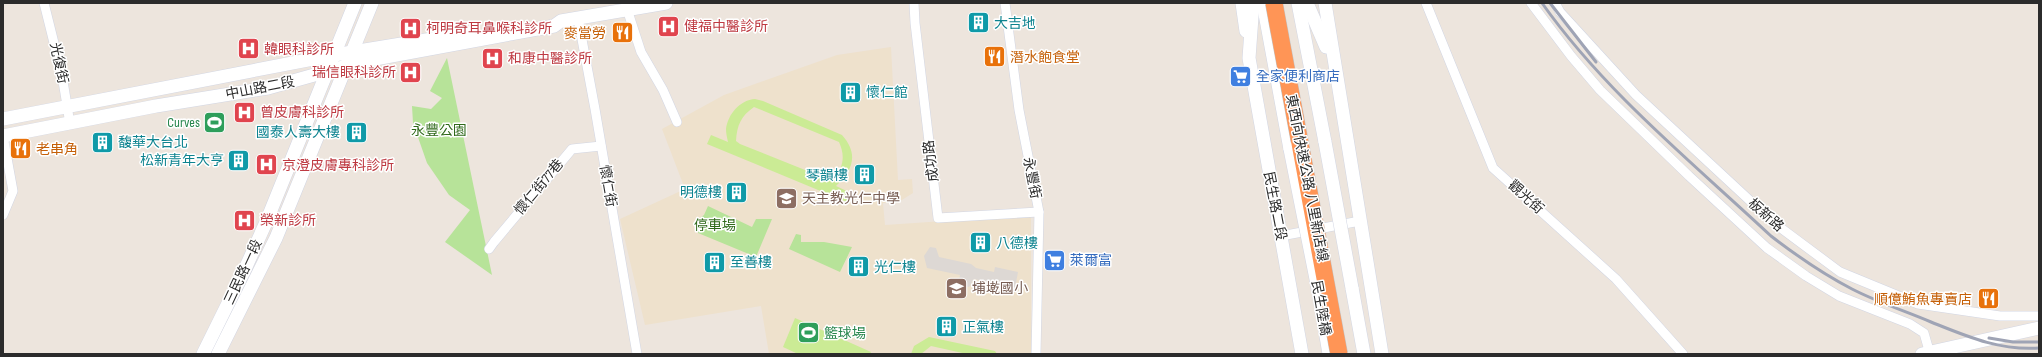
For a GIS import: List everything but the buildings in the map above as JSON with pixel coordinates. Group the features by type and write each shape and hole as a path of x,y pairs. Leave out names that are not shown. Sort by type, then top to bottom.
{"highway":[{"name":"東西向快速公路 八里新店線","path":"1274,3 1339,354"},
{"name":"東西向快速公路 八里新店線","path":"1286,3 1350,354"}],"main road":[{"name":"三民路一段","path":"203,354 250,260 355,3"},
{"name":"三民路一段","path":"218,354 276,238 372,3"},
{"name":"中山路二段","path":"3,119 334,55 552,19 560,21 666,3"},
{"name":"民生路二段","path":"1242,3 1249,58 1302,354"},
{"name":"民生路二段","path":"1249,58 1253,3"},
{"name":"民生陸橋","path":"1263,3 1329,354"},
{"path":"1298,3 1364,354"},
{"path":"1308,3 1334,66"},
{"path":"1324,3 1382,354"},
{"name":"中山路二段","path":"3,136 156,106 268,88 370,60 554,26 560,21"},
{"path":"1927,353 2039,328"}],"street":[{"name":"光復街","path":"44,3 70,124"},
{"name":"成功路","path":"914,3 915,23 938,218 1039,212"},
{"name":"永豐街","path":"1005,3 1019,110 1039,212 1036,354"},
{"name":"觀光街","path":"1426,3 1493,168 1616,279 1683,354"},
{"name":"板新路","path":"1531,3 1571,56 1600,90 1689,176 1767,248 1806,276 1839,296 1910,324 1924,333 1927,353"},
{"name":"板新路","path":"1555,3 1560,12 1636,95 1774,224 1840,272 1918,304 2000,316 2039,316"},
{"path":"627,9 641,52 663,90 677,122"},
{"name":"懷仁街","path":"578,18 637,354"},
{"path":"3,136 13,191 3,215"},
{"name":"懷仁街77巷","path":"489,249 572,148 601,146"},
{"path":"1281,236 1360,222"}],"shaded area":[{"name":"天主教光仁中學","path":"891,47 898,180 912,179 913,193 897,203 883,203 885,225 1031,215 1031,354 769,354 761,306 645,325 620,219 685,189 662,129 724,95 837,55"},
{"path":"930,247 936,248 939,257 971,264 976,268 994,272 995,267 1018,272 1015,288 974,279 969,287 958,285 960,275 927,268 924,256"}],"green space":[{"name":"永豐公園","path":"447,58 492,275 445,242 470,210 449,195 427,163 413,123 412,106 431,109 442,98 430,91"},
{"path":"755,99 763,101 842,135 851,149 852,162 842,180 836,186 851,193 847,202 707,144 711,135 728,142 726,129 729,118 740,105","holes":["754,107 839,142 843,156 842,165 834,178 825,178 740,144 736,141 740,121"]},
{"name":"停車場","path":"708,206 752,227 756,219 772,219 756,257 698,233 695,222 704,215"},
{"path":"796,234 801,235 801,242 824,242 852,247 840,272 789,249"},
{"name":"籃球場","path":"795,318 871,352 870,354 798,354 783,347"},
{"path":"929,337 995,351 997,354 967,354 931,346 921,354 911,354 914,346"}],"railway":[{"path":"1542,3 1593,67 1650,125 1771,236 1800,258 1862,294 1957,332 1997,345 2039,348"},
{"path":"1550,3 1596,62"},
{"path":"1989,338 2013,342 2039,342"}],"place":[{"name":"大吉地","path":"978,23"},
{"name":"健福中醫診所","path":"668,26"},
{"name":"柯明奇耳鼻喉科診所","path":"410,28"},
{"name":"麥當勞","path":"622,33"},
{"name":"韓眼科診所","path":"249,49"},
{"name":"潛水飽食堂","path":"995,57"},
{"name":"和康中醫診所","path":"493,58"},
{"name":"瑞信眼科診所","path":"411,72"},
{"name":"全家便利商店","path":"1241,76"},
{"name":"懷仁館","path":"850,92"},
{"name":"曾皮膚科診所","path":"244,112"},
{"name":"Curves","path":"215,122"},
{"name":"國泰人壽大樓","path":"356,132"},
{"name":"馥華大台北","path":"102,142"},
{"name":"老串角","path":"21,149"},
{"name":"松新青年大亨","path":"239,160"},
{"name":"京澄皮膚專科診所","path":"266,165"},
{"name":"琴韻樓","path":"864,175"},
{"name":"明德樓","path":"737,192"},
{"name":"天主教光仁中學","path":"786,198"},
{"name":"榮新診所","path":"245,220"},
{"name":"八德樓","path":"980,243"},
{"name":"萊爾富","path":"1054,260"},
{"name":"至善樓","path":"714,262"},
{"name":"光仁樓","path":"859,267"},
{"name":"埔墘國小","path":"957,288"},
{"name":"順億鮪魚專賣店","path":"1988,299"},
{"name":"正氣樓","path":"947,327"},
{"name":"籃球場","path":"808,333"}]}
